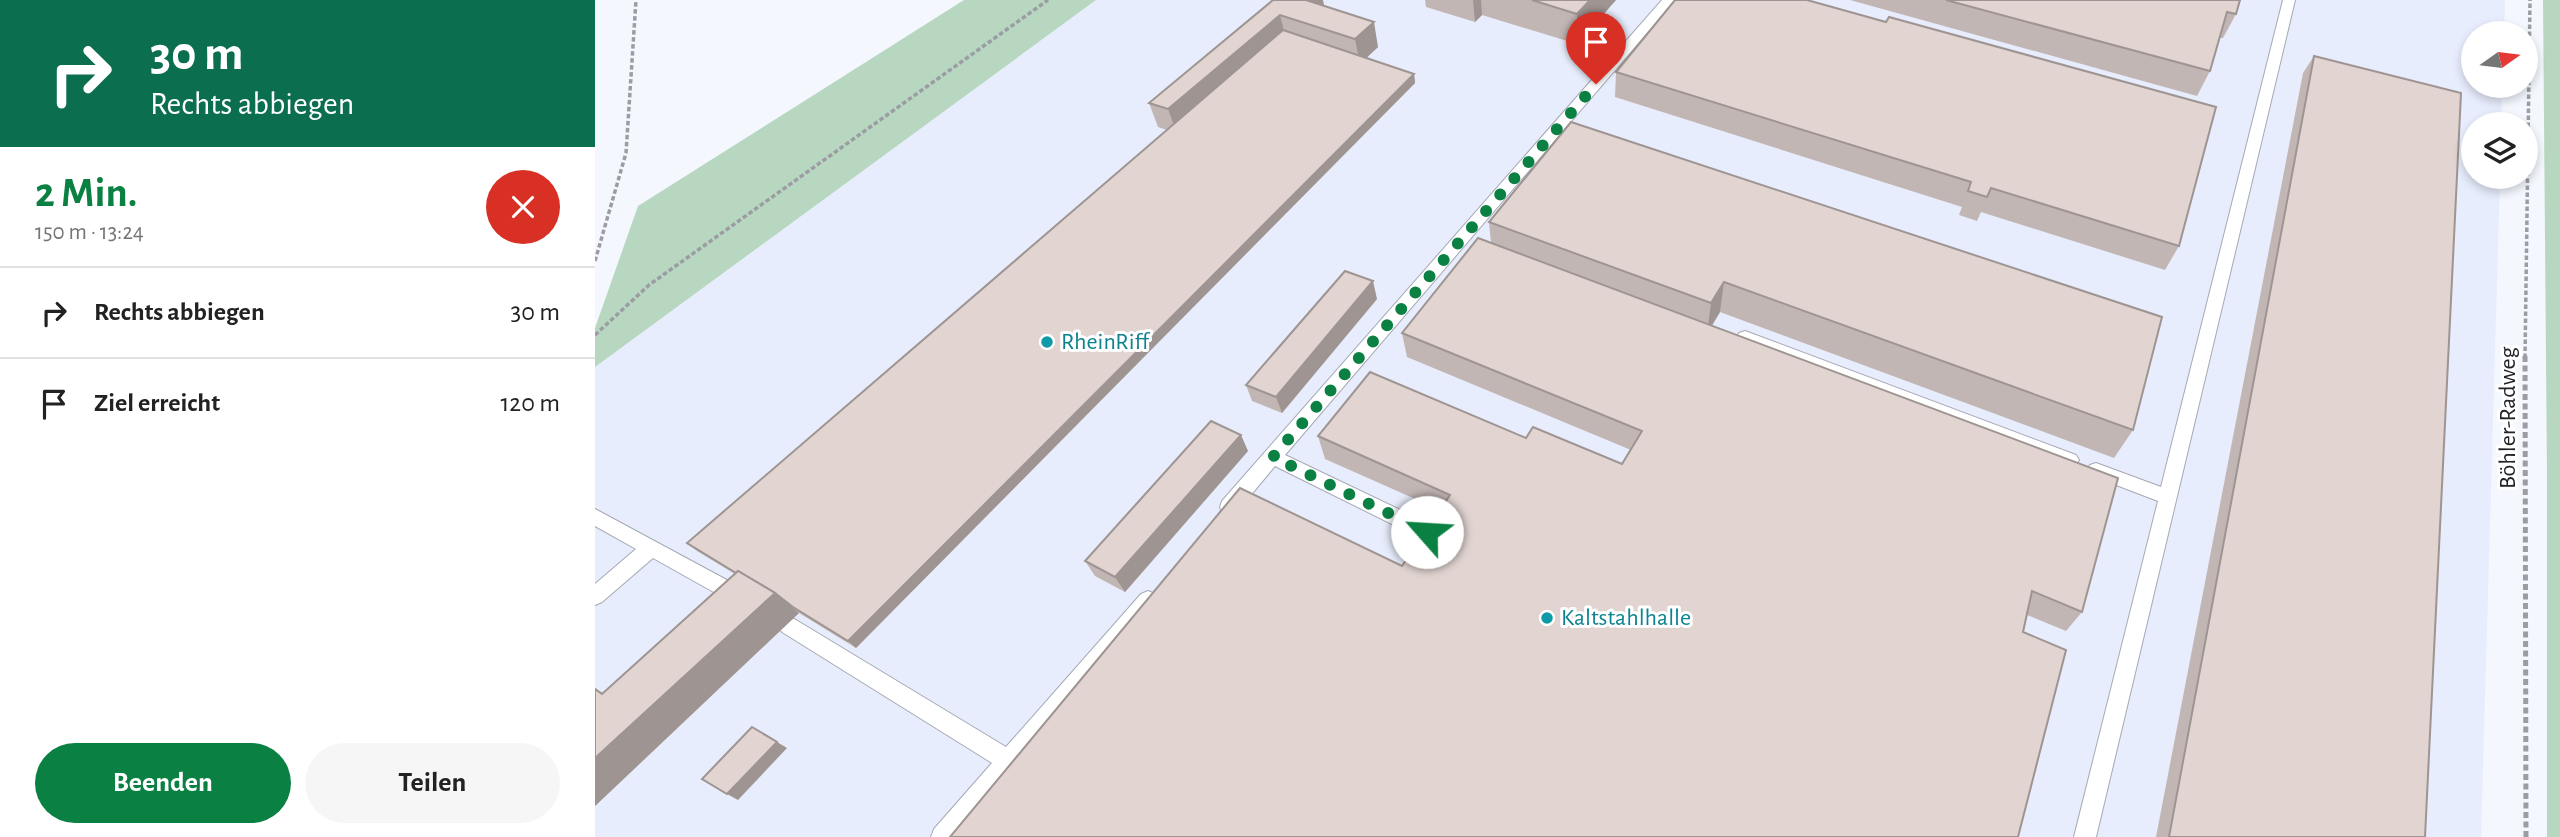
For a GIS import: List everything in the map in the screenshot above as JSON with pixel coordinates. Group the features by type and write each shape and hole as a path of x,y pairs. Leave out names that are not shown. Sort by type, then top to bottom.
{"lane":[{"path":"1218,520 1669,0"},
{"path":"2085,837 2289,0"},
{"path":"1745,337 2168,497"},
{"path":"1273,457 1427,532"},
{"path":"595,517 749,602"},
{"path":"595,596 651,548"},
{"path":"942,837 1163,582"},
{"path":"789,626 1008,761"}],"path":[{"path":"595,261 626,153 636,0"},
{"path":"595,335 649,285 1048,0"},
{"name":"Böhler-Radweg","path":"2526,837 2525,363 2531,0"}],"shaded area":[{"path":"1096,0 2505,0 2504,21 2461,21 2461,98 2502,98 2501,112 2461,112 2461,189 2500,189 2481,837 595,837 595,367"}],"green space":[{"path":"964,0 1096,0 595,367 595,328 638,206"},
{"path":"2543,0 2560,0 2560,837 2547,837"}],"building":[{"path":"1273,0 1306,0 1374,22 1355,39 1280,15 1168,109 1149,103"},
{"path":"1532,0 1590,0 1577,14"},
{"path":"1675,0 1807,0 1886,22 1889,17 2216,107 2179,246 1991,188 1987,197 1968,191 1971,182 1616,72"},
{"path":"1946,0 2240,0 2236,14 2227,12 2210,71"},
{"name":"RheinRiff","path":"1283,30 1414,74 848,641 775,593 687,543"},
{"path":"2314,56 2461,93 2425,837 2169,837"},
{"path":"1571,122 2162,317 2133,430 1724,282 1711,303 1489,222"},
{"name":"Kaltstahlhalle","path":"1478,238 2118,478 2082,612 2032,591 2023,632 2066,650 2018,837 950,837 1240,488 1402,566 1450,495 1318,436 1370,372 1526,438 1533,427 1622,464 1642,431 1402,333"},
{"path":"1345,271 1373,281 1276,397 1246,385"},
{"path":"1211,421 1241,435 1115,577 1085,561"},
{"path":"738,571 775,593 595,758 595,689 602,694"},
{"path":"752,727 777,742 727,794 702,779"}],"place":[{"name":"RheinRiff","path":"1047,342"},
{"name":"Kaltstahlhalle","path":"1547,618"}],"route":[{"path":"1427,532 1273,457 1596,84"}]}
